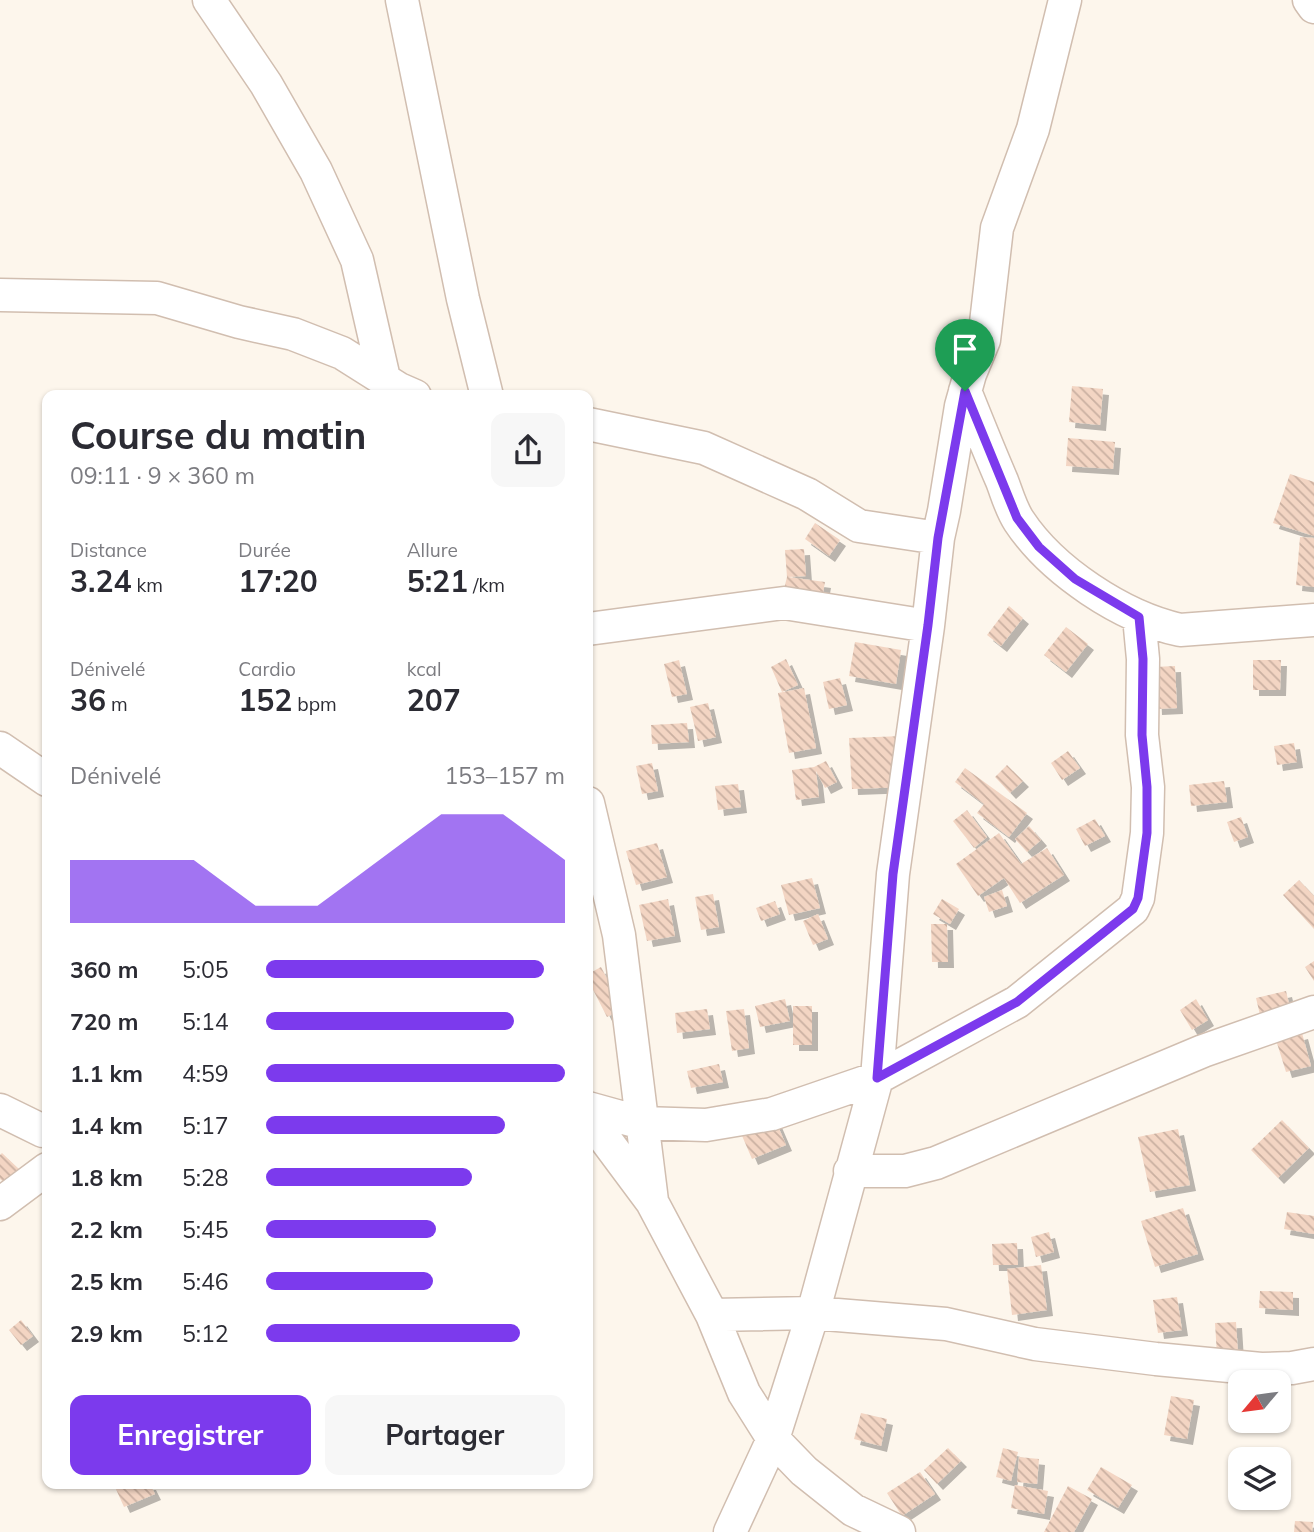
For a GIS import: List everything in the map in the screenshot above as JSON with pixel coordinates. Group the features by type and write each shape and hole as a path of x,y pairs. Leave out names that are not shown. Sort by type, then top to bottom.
{"street":[{"path":"209,0 272,95 316,171 357,260 387,388"},
{"path":"402,0 463,299 486,390"},
{"path":"730,1532 773,1440 813,1313 877,1078 893,874 938,538 965,391 984,340 997,228 1033,129 1065,0"},
{"path":"1309,0 1314,7"},
{"path":"0,295 157,298 239,322 293,334 342,353 387,388"},
{"path":"965,391 1017,518 1039,547 1075,579 1139,617 1180,630 1314,620"},
{"path":"593,425 704,448 807,494 859,526 938,538"},
{"path":"593,628 784,603 928,625"},
{"path":"593,1109 642,1123 706,1125 772,1114 877,1078 1017,1002 1133,909 1138,898 1147,833 1147,787 1142,735 1143,659 1139,617"},
{"path":"0,748 42,777"},
{"path":"593,824 619,935 652,1202"},
{"path":"850,1171 905,1171 936,1163 1203,1051 1314,1012"},
{"path":"0,1110 42,1135"},
{"path":"593,1123 652,1202 712,1315 744,1392 773,1440 804,1471 853,1510 899,1532"},
{"path":"0,1204 42,1173"},
{"path":"712,1315 813,1313 946,1324 1035,1344 1169,1360 1261,1369 1314,1364"}],"building":[{"path":"1072,386 1103,389 1100,425 1069,422"},
{"path":"1068,438 1115,442 1113,469 1066,466"},
{"path":"1290,474 1314,482 1314,536 1273,523"},
{"path":"815,523 840,540 829,556 805,539"},
{"path":"1300,537 1314,538 1314,587 1296,585"},
{"path":"804,549 806,576 788,577 825,582 821,604 782,597 787,577 785,550"},
{"path":"1009,606 1023,618 1001,646 987,635"},
{"path":"1066,627 1088,644 1066,672 1044,655"},
{"path":"855,642 901,650 896,684 849,676"},
{"path":"786,659 798,685 782,692 771,667"},
{"path":"679,660 687,694 672,697 664,664"},
{"path":"1253,660 1281,660 1280,690 1253,690"},
{"path":"1175,666 1177,708 1156,709 1154,667"},
{"path":"840,678 847,705 829,709 823,682"},
{"path":"804,688 816,748 789,753 778,693"},
{"path":"708,703 716,737 698,741 690,707"},
{"path":"687,723 689,742 652,744 651,725"},
{"path":"903,736 906,787 852,789 849,738"},
{"path":"1294,743 1297,762 1277,765 1274,746"},
{"path":"1068,751 1080,768 1062,780 1051,763"},
{"path":"826,761 837,782 825,788 816,771 819,797 796,800 792,770 814,767"},
{"path":"652,763 658,791 642,794 636,766"},
{"path":"1007,765 1023,781 1010,793 995,777"},
{"path":"965,768 1027,813 1009,837 977,813 984,804 955,782"},
{"path":"1224,781 1227,802 1191,806 1189,785"},
{"path":"738,784 741,807 718,810 715,786"},
{"path":"967,810 987,837 974,848 953,821"},
{"path":"1241,817 1248,837 1234,842 1227,822"},
{"path":"1095,819 1105,836 1085,846 1076,829"},
{"path":"1029,826 1041,840 1027,852 1015,839"},
{"path":"999,833 1021,864 1047,848 1064,875 1020,903 1004,878 978,896 956,864"},
{"path":"657,843 667,877 636,885 626,851"},
{"path":"812,878 820,908 789,915 781,885"},
{"path":"1299,880 1314,896 1314,929 1283,895"},
{"path":"1002,890 1007,906 989,912 984,897"},
{"path":"713,894 719,927 701,930 695,897"},
{"path":"668,899 675,936 647,941 639,905"},
{"path":"942,899 959,909 950,924 933,914"},
{"path":"775,901 780,914 761,921 756,908"},
{"path":"818,914 828,939 813,945 803,921"},
{"path":"931,924 947,924 948,962 932,962"},
{"path":"1314,961 1314,981 1305,967"},
{"path":"601,967 623,1009 607,1017 593,990 593,971"},
{"path":"1286,991 1291,1012 1261,1019 1256,998"},
{"path":"785,999 790,1021 760,1027 755,1006"},
{"path":"1196,999 1208,1020 1192,1030 1180,1010"},
{"path":"793,1006 812,1006 812,1045 793,1045"},
{"path":"707,1009 710,1029 677,1033 675,1013"},
{"path":"744,1009 749,1048 732,1051 726,1011"},
{"path":"1302,1033 1311,1066 1286,1072 1276,1040"},
{"path":"719,1064 723,1082 691,1088 687,1071"},
{"path":"774,1117 786,1145 752,1159 740,1131"},
{"path":"1282,1120 1309,1148 1278,1178 1251,1150"},
{"path":"1178,1129 1190,1185 1150,1192 1138,1137"},
{"path":"2,1153 21,1171 7,1185 0,1179"},
{"path":"1183,1208 1198,1254 1155,1267 1141,1221"},
{"path":"1287,1212 1314,1216 1314,1234 1284,1229"},
{"path":"1049,1232 1054,1252 1036,1257 1031,1237"},
{"path":"1017,1243 1018,1265 993,1265 992,1244"},
{"path":"1041,1265 1047,1310 1012,1315 1007,1269"},
{"path":"1260,1291 1293,1292 1293,1310 1259,1308"},
{"path":"1177,1297 1182,1330 1158,1333 1153,1300"},
{"path":"21,1320 33,1336 21,1345 9,1330"},
{"path":"1236,1322 1238,1354 1217,1355 1215,1323"},
{"path":"1171,1396 1194,1400 1187,1439 1164,1435"},
{"path":"861,1413 887,1419 881,1446 854,1439"},
{"path":"948,1448 961,1461 937,1484 924,1470"},
{"path":"1003,1448 1018,1452 1011,1481 996,1477"},
{"path":"1019,1457 1039,1459 1037,1484 1017,1482"},
{"path":"1101,1467 1132,1485 1118,1508 1087,1490"},
{"path":"920,1472 935,1494 902,1516 887,1493"},
{"path":"1015,1485 1048,1491 1044,1514 1011,1508"},
{"path":"1068,1486 1092,1499 1074,1532 1044,1532"},
{"path":"116,1489 152,1489 155,1494 124,1507"},
{"path":"1295,1521 1313,1522 1312,1532 1294,1532"}],"route":[{"path":"965,391 1017,518 1039,547 1075,579 1139,617 1143,659 1142,735 1147,787 1147,833 1138,898 1133,909 1017,1002 877,1078 893,874 938,538 965,391"}]}
